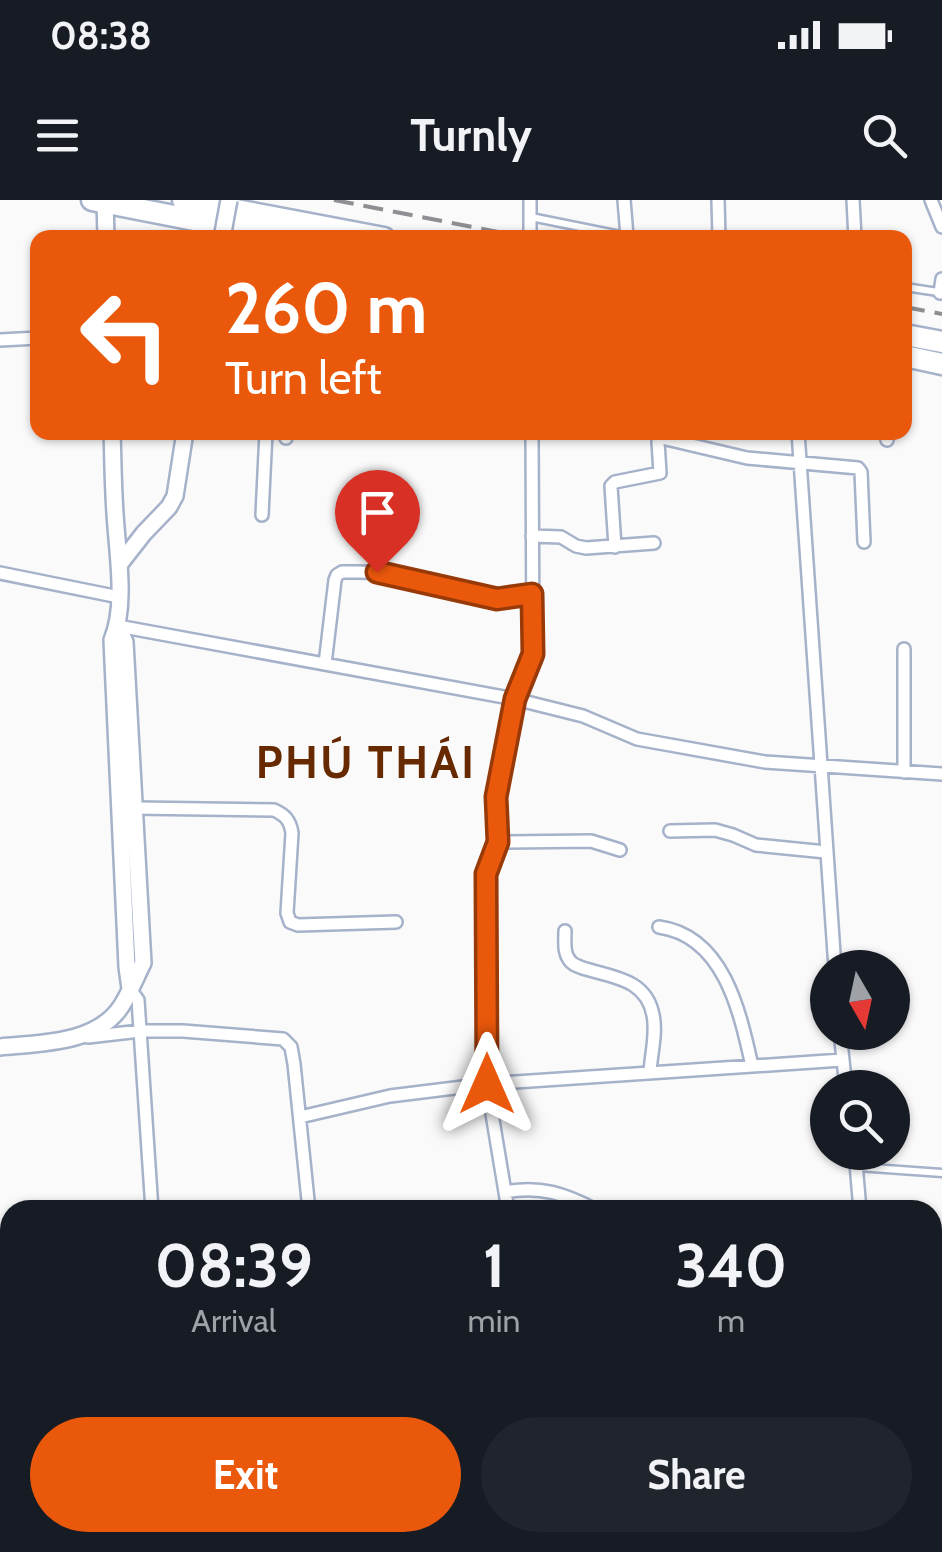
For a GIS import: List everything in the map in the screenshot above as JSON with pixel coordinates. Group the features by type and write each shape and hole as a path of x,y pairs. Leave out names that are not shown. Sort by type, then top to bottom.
{"highway":[{"path":"183,200 342,230"},
{"path":"100,201 247,230"},
{"path":"912,336 942,342"},
{"path":"912,358 942,364"}],"street":[{"path":"223,230 229,200"},
{"path":"530,200 530,230"},
{"path":"624,200 630,230"},
{"path":"718,200 719,230"},
{"path":"853,200 855,230"},
{"path":"931,200 942,227"},
{"path":"100,201 105,230"},
{"path":"941,293 942,279"},
{"path":"0,340 30,338"},
{"path":"112,440 119,597 118,626 112,640 127,967 130,989 138,1000 151,1200"},
{"path":"119,565 169,507 184,440"},
{"path":"262,515 266,440"},
{"path":"506,1200 487,1084 486,874 498,842 496,797 515,699 533,654 532,440"},
{"path":"615,546 611,486 660,474 659,440"},
{"path":"669,440 747,458 860,469 864,542"},
{"path":"799,440 834,950"},
{"path":"114,509 128,523 158,519"},
{"path":"532,536 561,537 581,548 654,543"},
{"path":"0,572 119,597"},
{"path":"325,664 335,580 342,572 391,574 497,599 532,594"},
{"path":"118,626 515,699 582,716 636,739 765,762 942,774"},
{"path":"72,1038 98,1028 121,1008 143,963 125,642 118,626"},
{"path":"904,648 904,772"},
{"path":"135,808 274,810 288,819 292,832 287,913 290,922 396,922"},
{"path":"670,831 715,830 756,845 826,852"},
{"path":"498,842 591,841 620,850"},
{"path":"658,927 685,934 716,963 736,1006 752,1066"},
{"path":"565,931 564,946 570,962 628,980 644,993 654,1022 650,1072"},
{"path":"0,1046 140,1031 182,1030 282,1039 291,1048 309,1200"},
{"path":"841,1050 843,1070"},
{"path":"300,1117 390,1096 487,1084 842,1060"},
{"path":"857,1170 859,1200"},
{"path":"505,1192 542,1189 574,1200"}],"lane":[{"path":"531,216 598,230"},
{"path":"912,288 941,293"},
{"path":"893,1170 942,1174"}],"railway":[{"path":"334,200 488,230"},
{"path":"912,308 942,314"}],"district":[{"name":"PHÚ THÁI","path":"366,762"}],"route":[{"path":"377,572 497,599 532,594 533,654 515,699 496,797 498,842 486,874 487,1084"}]}
